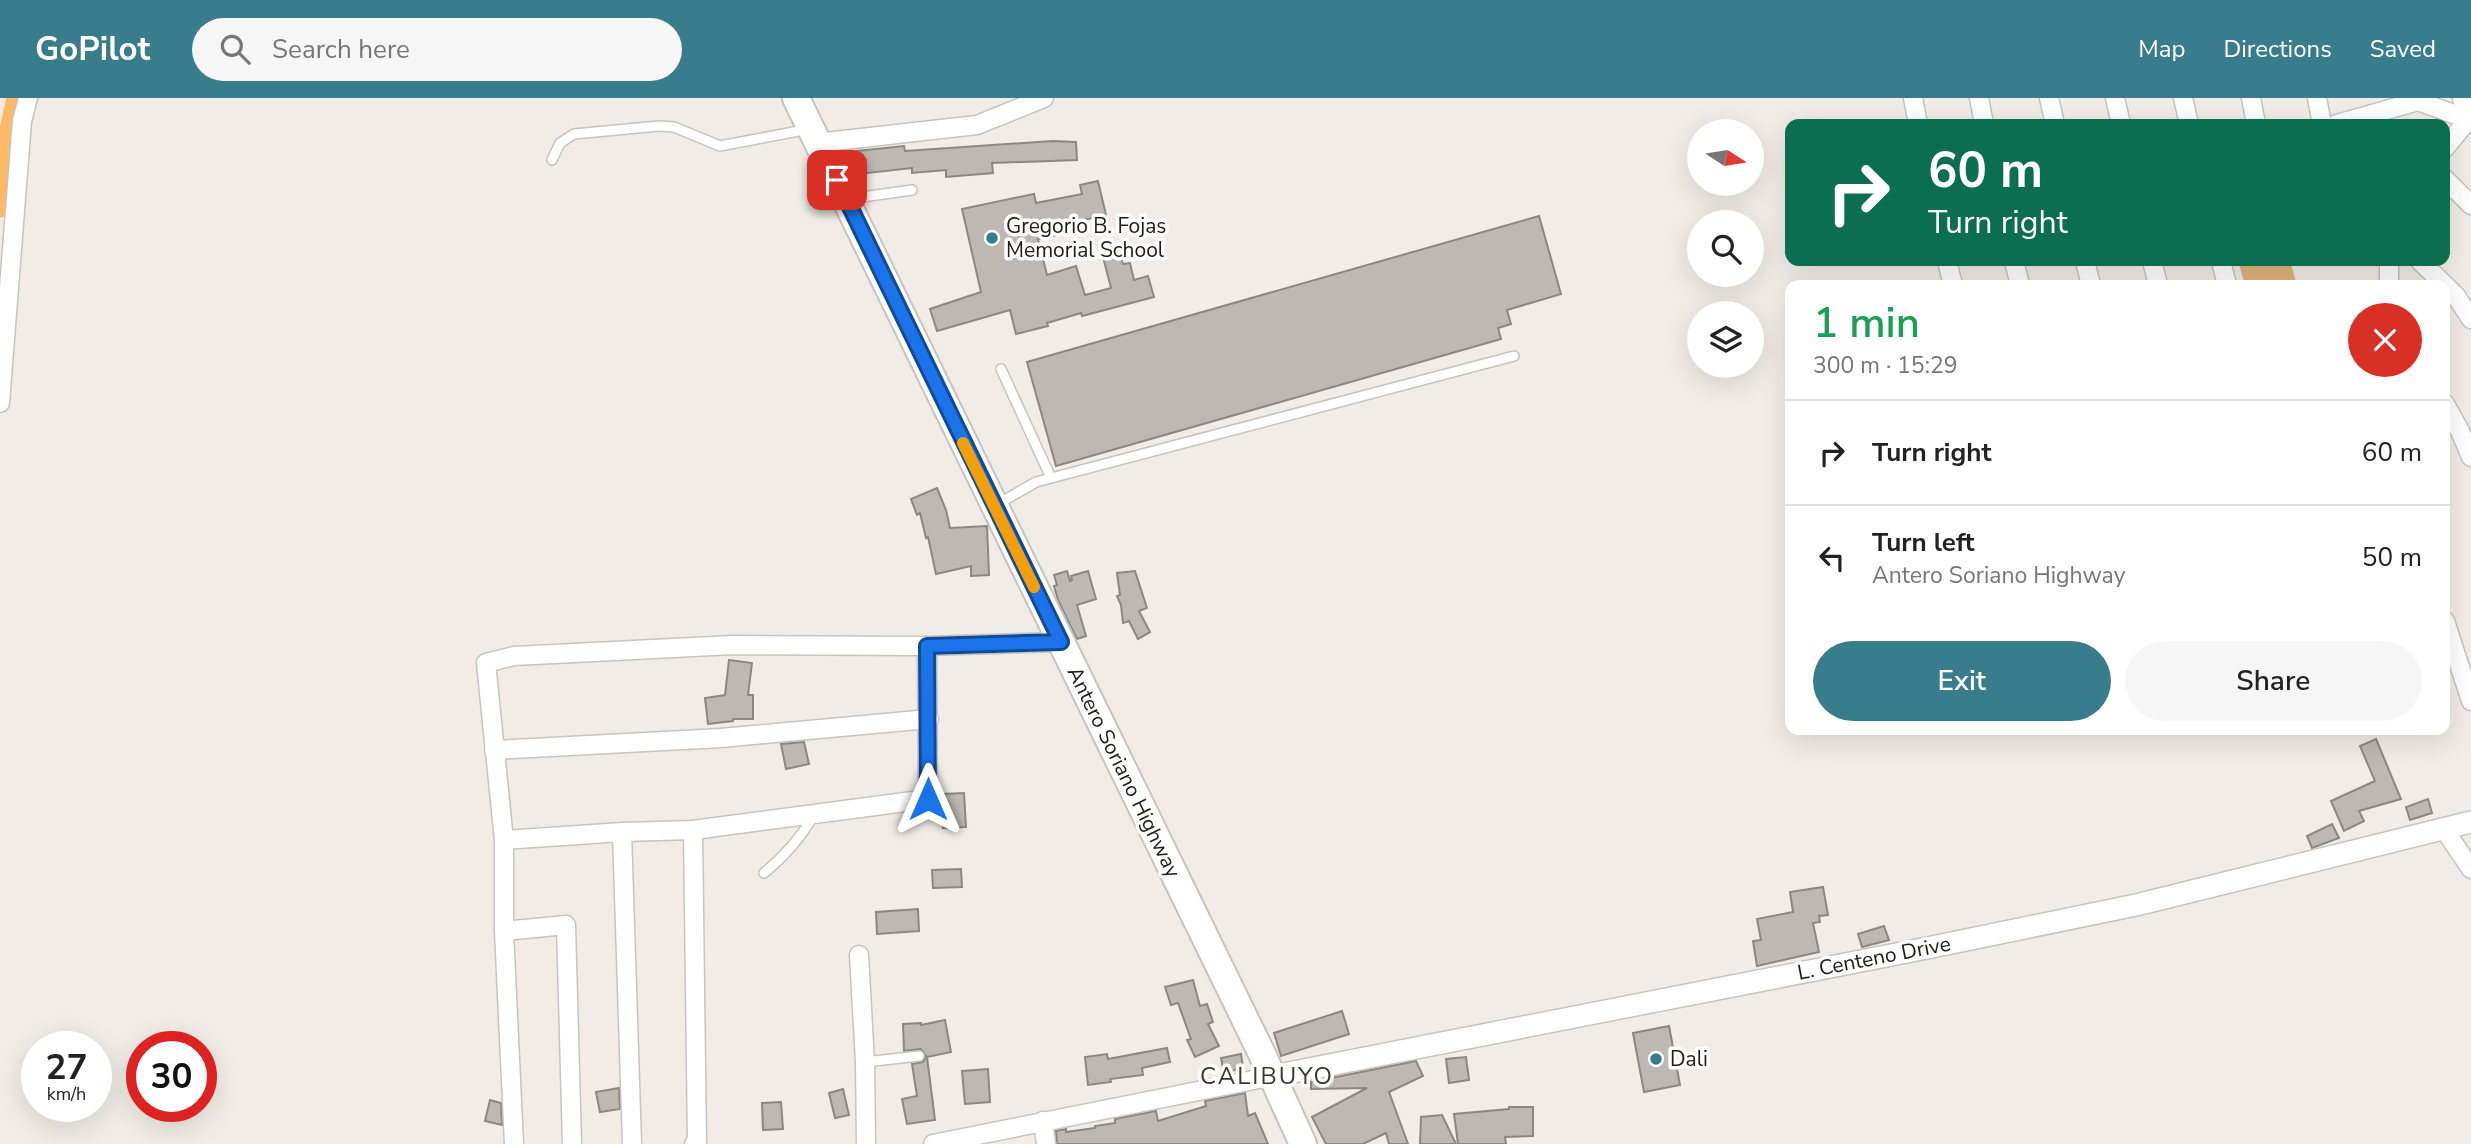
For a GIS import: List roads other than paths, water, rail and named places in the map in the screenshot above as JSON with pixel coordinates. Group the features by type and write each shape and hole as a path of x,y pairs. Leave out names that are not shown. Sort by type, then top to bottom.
{"main road":[{"name":"Antero Soriano Highway","path":"796,98 1303,1144"}],"street":[{"path":"0,403 22,121 28,98"},
{"path":"814,136 977,125 1044,98"},
{"path":"1913,98 1917,119"},
{"path":"1979,98 1983,119"},
{"path":"2049,98 2053,119"},
{"path":"2115,98 2120,119"},
{"path":"2183,98 2188,119"},
{"path":"2250,98 2255,119"},
{"path":"2317,98 2321,119"},
{"path":"2462,98 2469,117"},
{"path":"2350,119 2387,104 2418,101 2469,117"},
{"path":"2450,142 2469,117"},
{"path":"2450,184 2471,205"},
{"path":"2425,266 2439,280"},
{"path":"2450,291 2471,319"},
{"path":"2450,413 2471,457"},
{"path":"2450,636 2471,701"},
{"path":"514,1144 504,931 504,840 486,663 514,656 733,645 927,646 1061,642"},
{"path":"504,840 693,830 928,799 927,646"},
{"path":"495,750 721,738 929,719"},
{"name":"L. Centeno Drive","path":"1272,1076 2136,905 2471,822"},
{"path":"2444,828 2471,869"},
{"path":"693,830 697,1144 694,1144"},
{"path":"622,832 632,1144"},
{"path":"504,931 566,925 572,1144"},
{"path":"859,955 866,1144"},
{"path":"933,1144 1272,1076"},
{"path":"1043,1121 1046,1144"}],"lane":[{"path":"552,160 560,143 574,134 659,126 674,127 720,146 814,136"},
{"path":"847,199 912,190"},
{"path":"994,505 1037,482 1514,356"},
{"path":"1001,369 1051,478"},
{"path":"764,873 781,860 800,838 814,814"},
{"path":"865,1062 919,1056"}],"waterway":[{"path":"0,208 5,148 16,98"}],"place":[{"name":"Gregorio B. Fojas Memorial School","path":"992,238"},
{"name":"Dali","path":"1656,1059"}],"district":[{"name":"CALIBUYO","path":"1267,1076"}]}
